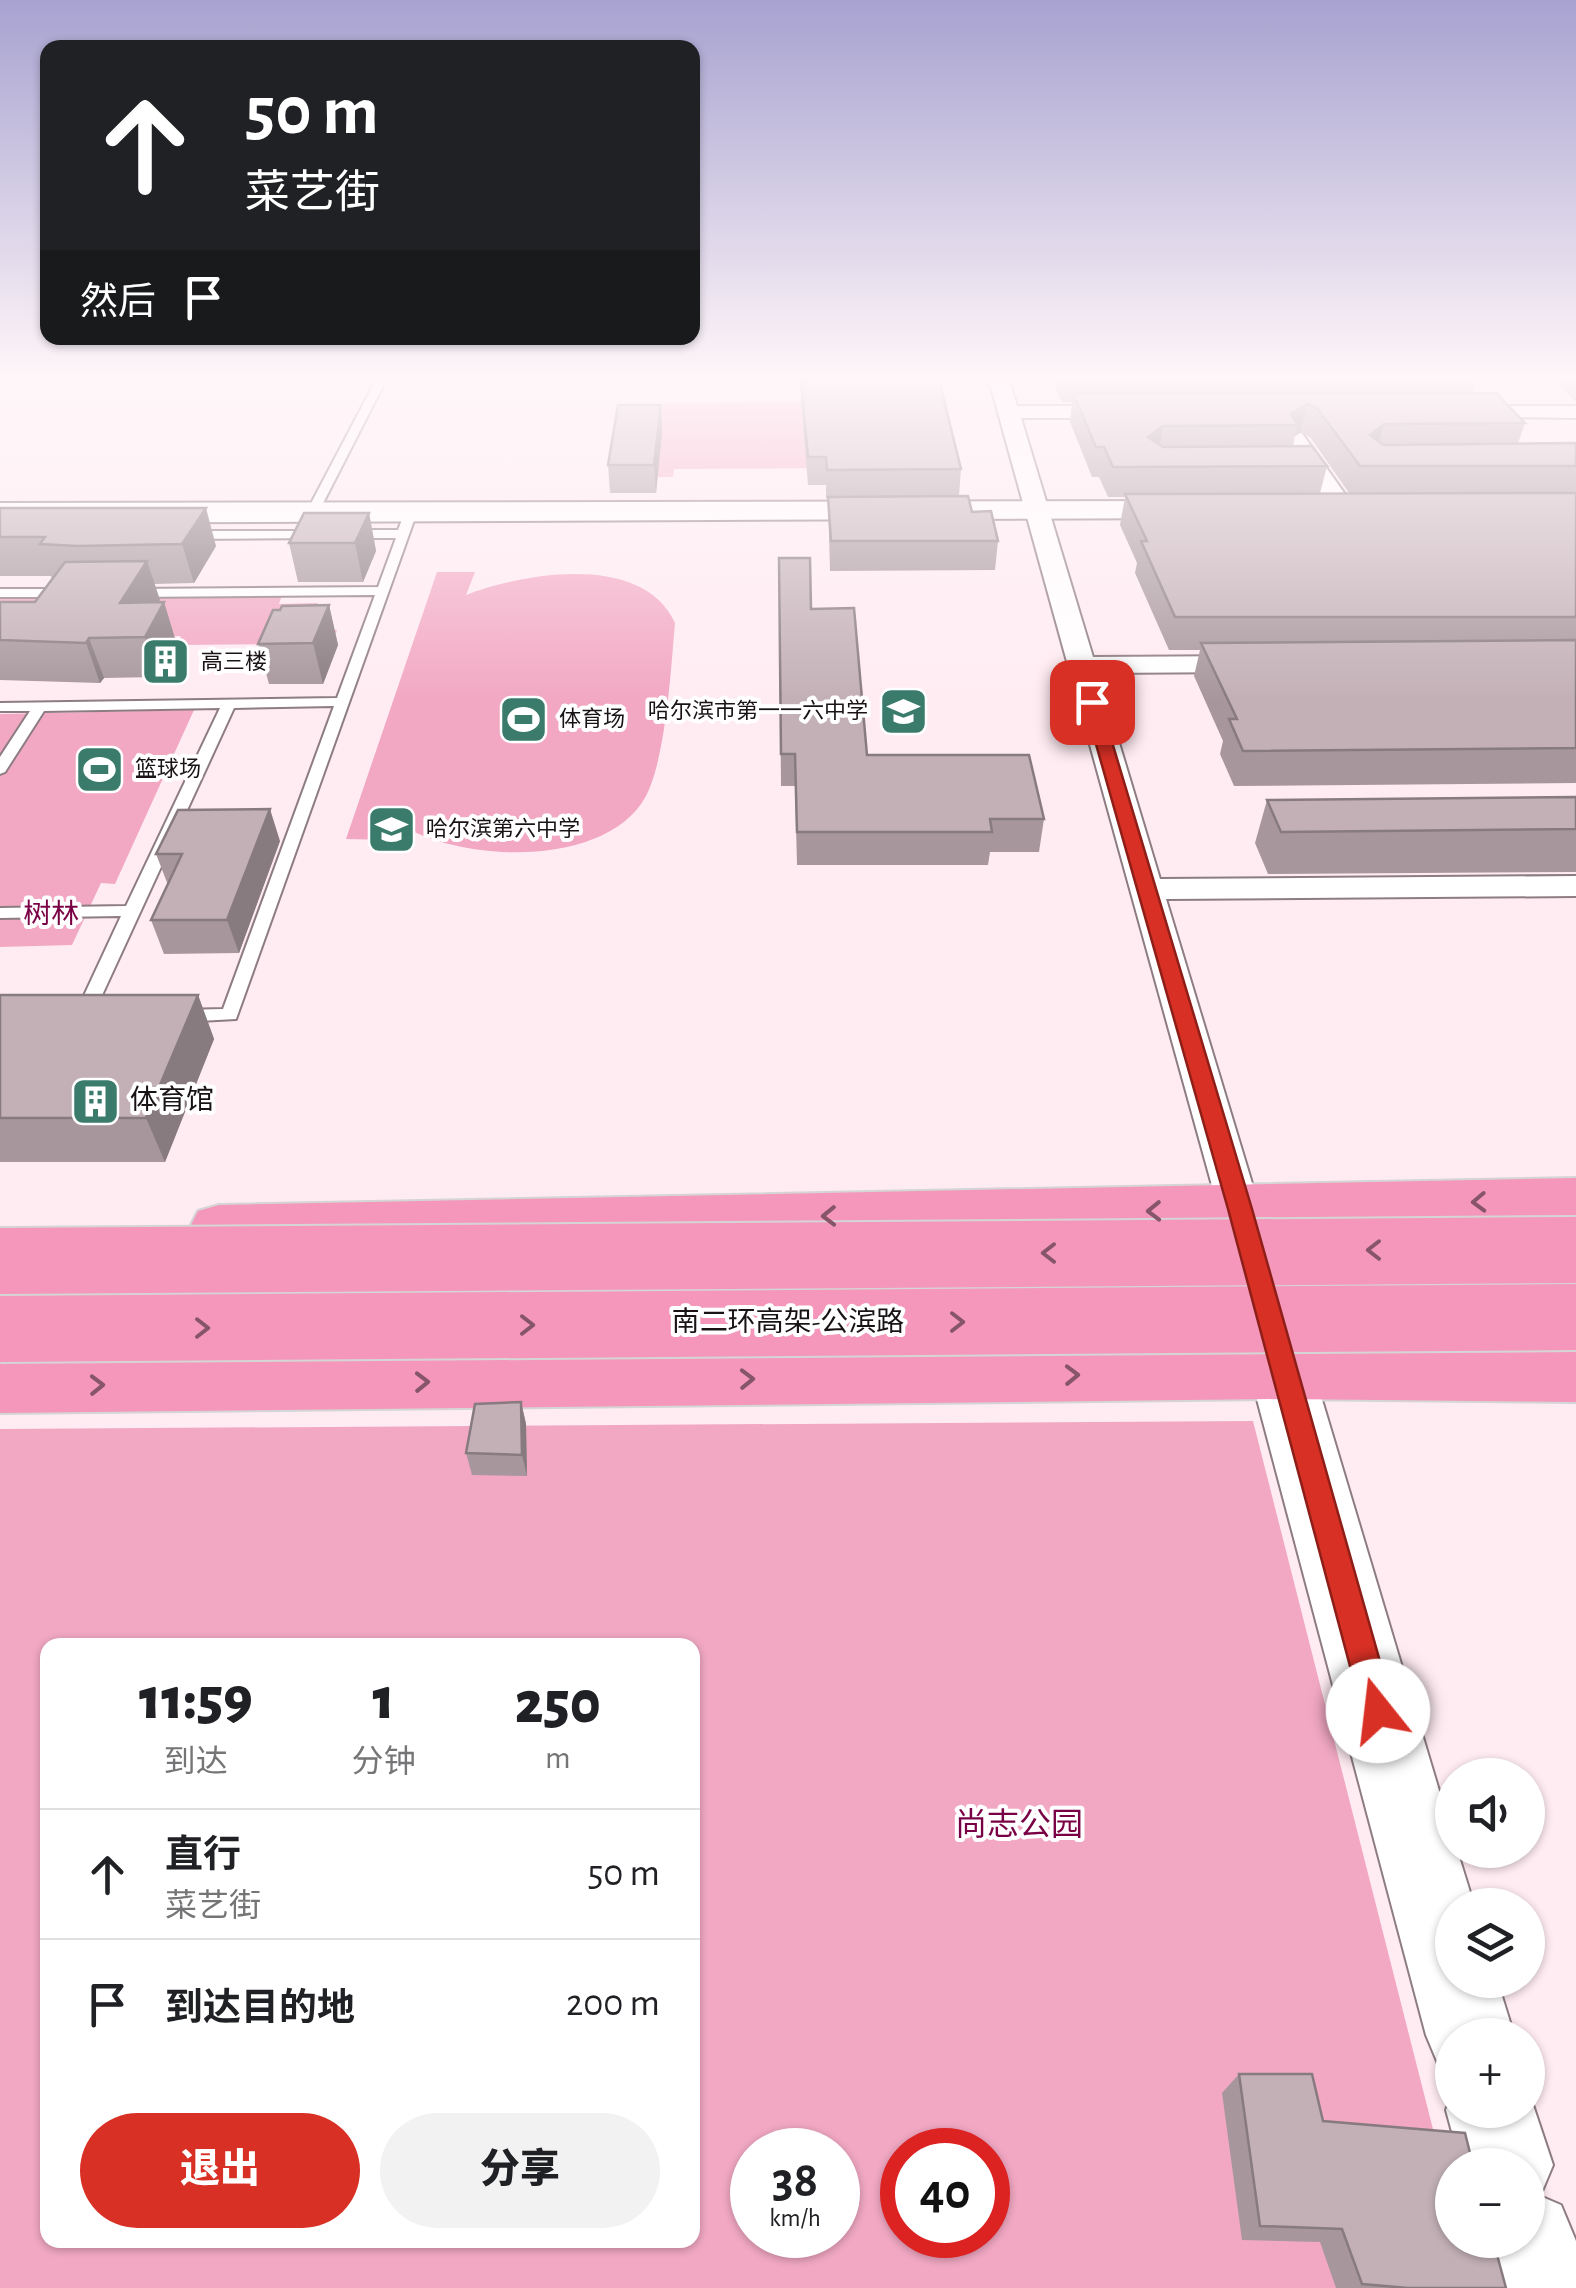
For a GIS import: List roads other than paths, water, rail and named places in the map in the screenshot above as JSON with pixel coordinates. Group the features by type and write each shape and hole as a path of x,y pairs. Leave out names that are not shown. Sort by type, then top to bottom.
{"highway":[{"path":"0,1231 1240,1209 1576,1198"},
{"path":"0,1261 1576,1250"},
{"name":"南二环高架-公滨路","path":"0,1329 1576,1317"},
{"path":"1396,1319 1576,1334"},
{"path":"0,1386 1282,1373 1576,1376"}],"street":[{"path":"1030,487 1240,1209 1282,1373 1435,1910"},
{"path":"1316,487 1328,507 1376,510"},
{"path":"0,513 160,524 312,513 407,524 1037,511 1237,511"},
{"path":"1082,664 1279,664"},
{"path":"1146,889 1576,886"},
{"path":"1534,2258 1542,2288"}],"lane":[{"path":"312,513 326,487"},
{"path":"156,1016 230,1015 287,831 343,702 407,524 160,524"},
{"path":"115,593 382,592"},
{"path":"0,594 76,593"},
{"path":"0,707 343,702"},
{"path":"84,1017 132,912 178,834 229,704"},
{"path":"0,769 40,706"},
{"path":"0,913 132,912"}],"place":[{"name":"高三楼","path":"166,662"},
{"name":"哈尔滨市第一一六中学","path":"903,711"},
{"name":"体育场","path":"524,719"},
{"name":"篮球场","path":"100,769"},
{"name":"哈尔滨第六中学","path":"391,829"},
{"name":"体育馆","path":"95,1101"}],"park label":[{"name":"树林","path":"51,915"},
{"name":"尚志公园","path":"1019,1825"}]}
